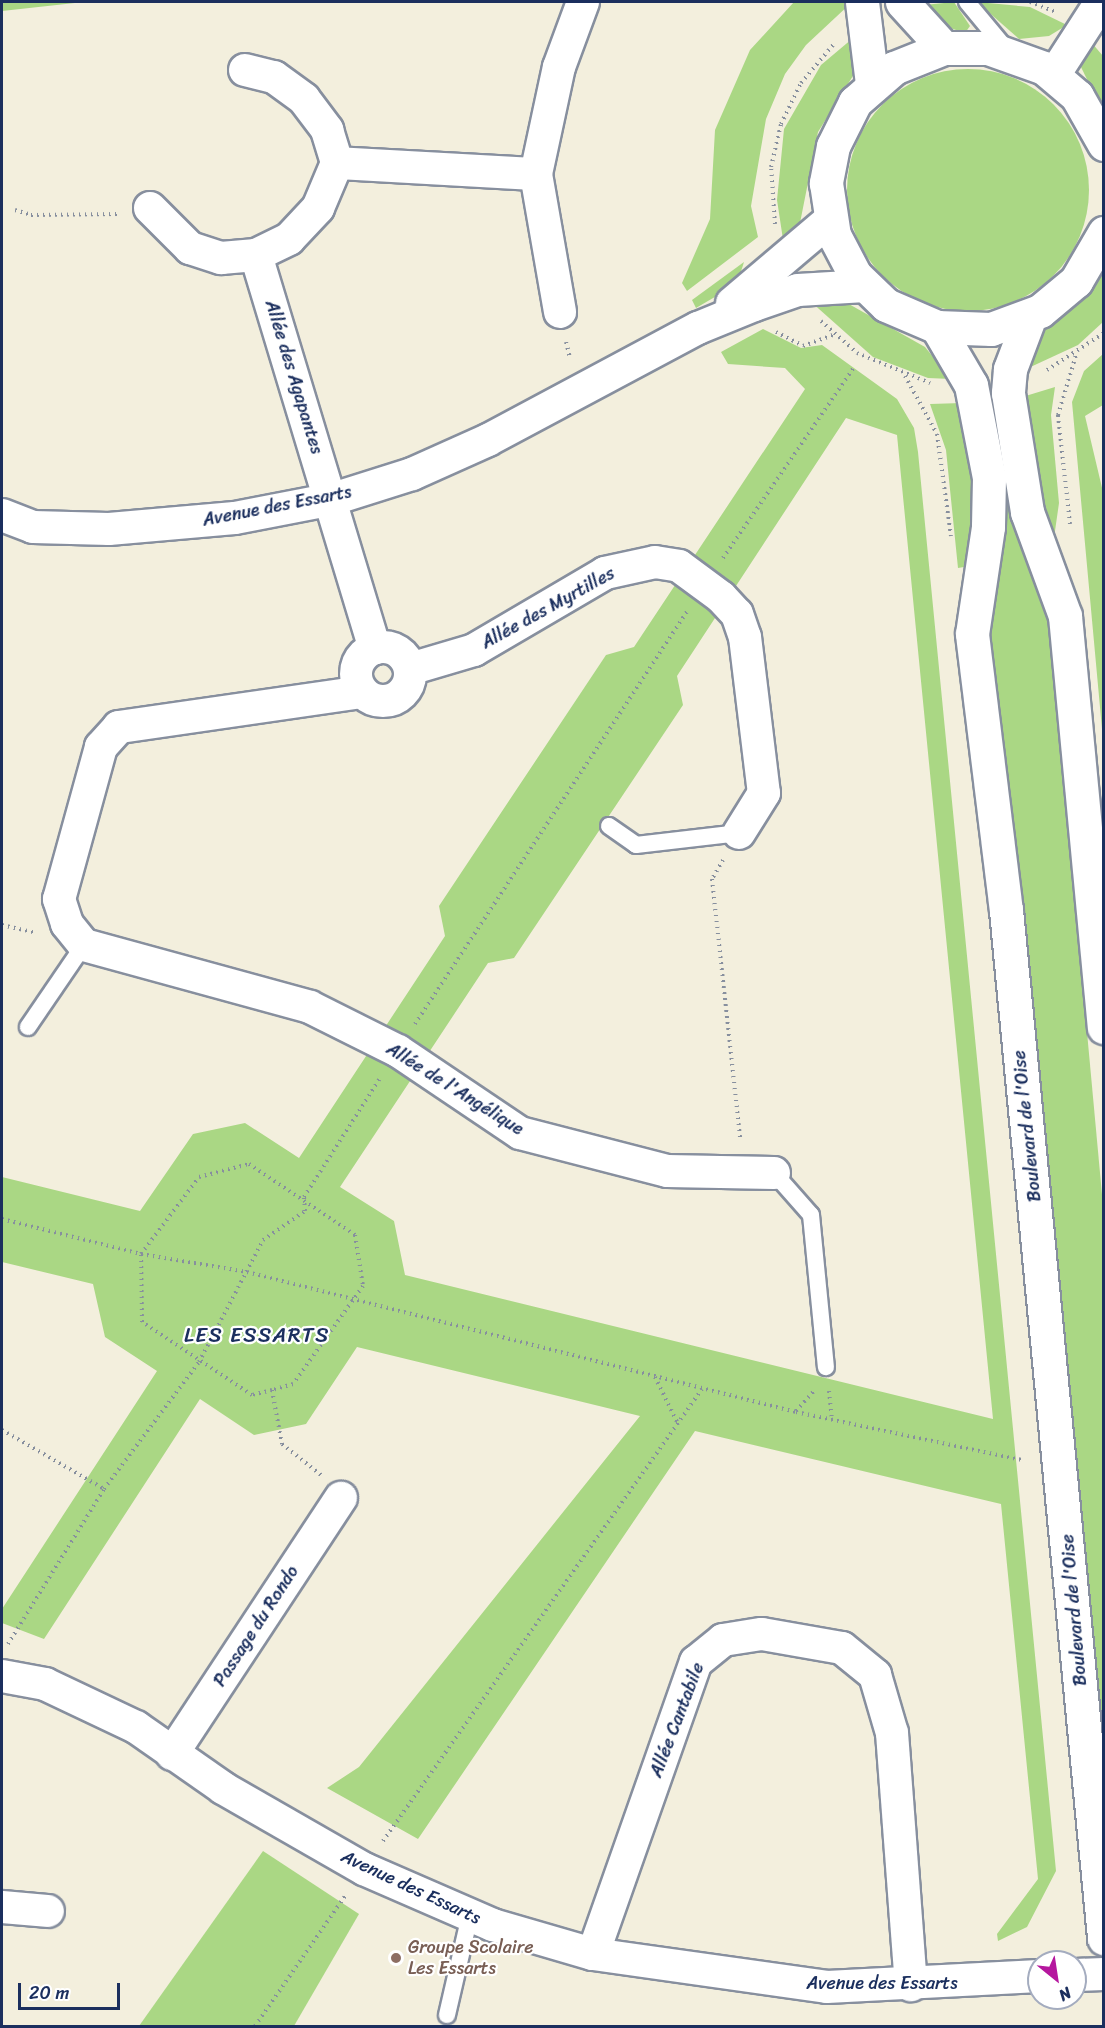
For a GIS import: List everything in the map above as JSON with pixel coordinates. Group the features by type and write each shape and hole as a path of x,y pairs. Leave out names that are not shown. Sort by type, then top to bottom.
{"main road":[{"path":"862,2 872,84"},
{"path":"902,2 944,48"},
{"path":"1103,237 1068,289 1030,316 978,330 938,327 898,312 865,286 843,256 830,220 826,183 833,146 848,112 872,84 902,64 944,48 1009,52 1054,75 1087,109 1104,144"},
{"path":"1030,316 1010,369 1008,393 1027,512 1065,616 1104,1027"},
{"name":"Boulevard de l'Oise","path":"938,327 971,385 990,478 988,527 972,634 1007,922 1104,1938"}],"street":[{"path":"560,312 536,174 559,67 583,2"},
{"path":"1054,75 1101,2"},
{"path":"150,208 190,248 221,258 256,255 289,239 318,208 337,163 327,130 304,99 274,77 245,70"},
{"path":"337,163 536,174"},
{"name":"Avenue des Essarts","path":"698,328 830,220"},
{"name":"Allée des Agapantes","path":"256,255 333,499"},
{"name":"Avenue des Essarts","path":"2,515 33,527 109,529 235,518 333,499 412,474 488,440 698,328 798,290 865,286"},
{"path":"333,499 375,648"},
{"name":"Allée des Myrtilles","path":"410,669 474,650 605,573 631,564 679,566 705,585 736,614 746,637 764,794 739,833"},
{"path":"84,945 67,924 59,899 101,747 119,728 362,692 375,701 391,701 404,692 410,669 393,648 375,648 357,666 362,692"},
{"name":"Allée de l'Angélique","path":"84,945 310,1007 398,1051 520,1133 667,1171 774,1173"},
{"name":"Passage du Rondo","path":"172,1754 341,1498"},
{"name":"Allée Cantabile","path":"593,1954 696,1662 723,1640 762,1634 842,1648 875,1675 892,1734 911,1985"},
{"name":"Avenue des Essarts","path":"2,1676 45,1684 136,1727 172,1754 364,1869 470,1915 593,1954 827,1987 911,1985 1027,1977"},
{"path":"2,1907 48,1911"},
{"path":"1087,1975 1104,1974"}],"lane":[{"path":"967,2 1009,52"},
{"path":"609,825 636,845 739,833"},
{"path":"28,1027 84,945"},
{"path":"774,1173 811,1215 826,1367"},
{"path":"447,2015 470,1915"}],"path":[{"path":"15,210 31,215 150,208"},
{"path":"1076,355 1104,333"},
{"path":"2,1654 104,1489 199,1362 262,1240 305,1211 304,1197 398,1051 705,585 855,366"},
{"path":"904,376 938,434 952,544"},
{"path":"739,833 712,879 739,1136 774,1173"},
{"path":"249,1164 304,1197 355,1235 363,1286 293,1384 252,1395 199,1362 142,1322 141,1254 199,1177 249,1164"},
{"path":"2,1220 141,1254 247,1272 352,1301 796,1412 1021,1460"},
{"path":"655,1376 677,1422"},
{"path":"796,1412 820,1385"},
{"path":"380,1846 702,1388"},
{"path":"272,1390 282,1444 316,1468 341,1498"},
{"path":"2,1430 104,1489"},
{"path":"255,2026 349,1890"}],"green space":[{"path":"2,2 84,2 2,11"},
{"path":"794,2 851,3 806,45 785,74 766,119 751,206 758,237 687,291 682,283 710,219 715,130 750,50"},
{"path":"954,2 970,26 965,33 950,28 924,5"},
{"path":"977,2 1030,7 1067,25 1049,36 1019,39"},
{"path":"859,33 856,71 818,132 800,223 784,246 777,200 784,129 821,65"},
{"path":"1091,42 1103,56 1103,112 1080,65"},
{"path":"968,69 992,71 1014,78 1035,89 1054,104 1069,123 1080,144 1087,166 1089,190 1087,214 1080,236 1069,257 1054,276 1035,291 1014,302 992,309 968,311 944,309 922,302 901,291 882,276 867,257 856,236 849,214 847,190 849,166 856,144 867,123 882,104 901,89 922,78 944,71"},
{"path":"744,262 737,284 696,308 692,300"},
{"path":"1103,274 1103,322 1078,345 1024,370 1040,332"},
{"path":"840,299 925,347 951,379 928,378 873,357 810,301"},
{"path":"763,329 801,348 822,345 897,399 914,428 1056,1871 1027,1927 998,1941 997,1934 1038,1879 1001,1504 695,1431 418,1839 327,1788 359,1767 640,1416 357,1347 306,1424 254,1435 200,1399 44,1639 2,1623 2,1609 157,1371 105,1337 93,1284 2,1262 2,1177 140,1211 193,1134 245,1123 299,1158 445,936 439,906 606,655 634,647 805,389 785,368 728,364 721,352","holes":["846,418 897,435 993,1419 405,1275 394,1221 340,1187 488,963 514,958 683,705 677,676"]},
{"path":"1103,354 1103,405 1085,416 1103,492 1103,740 1072,402 1084,371"},
{"path":"1055,387 1051,415 1059,503 1053,545 1043,522 1019,398"},
{"path":"1001,400 1045,578 1104,1216 1103,1779 988,707 987,402"},
{"path":"962,403 975,463 970,566 958,568 946,450 930,404"},
{"path":"263,1851 359,1914 294,2026 139,2026"}],"place":[{"name":"Groupe Scolaire Les Essarts","path":"396,1958"}],"district":[{"name":"LES ESSARTS","path":"257,1335"}]}
